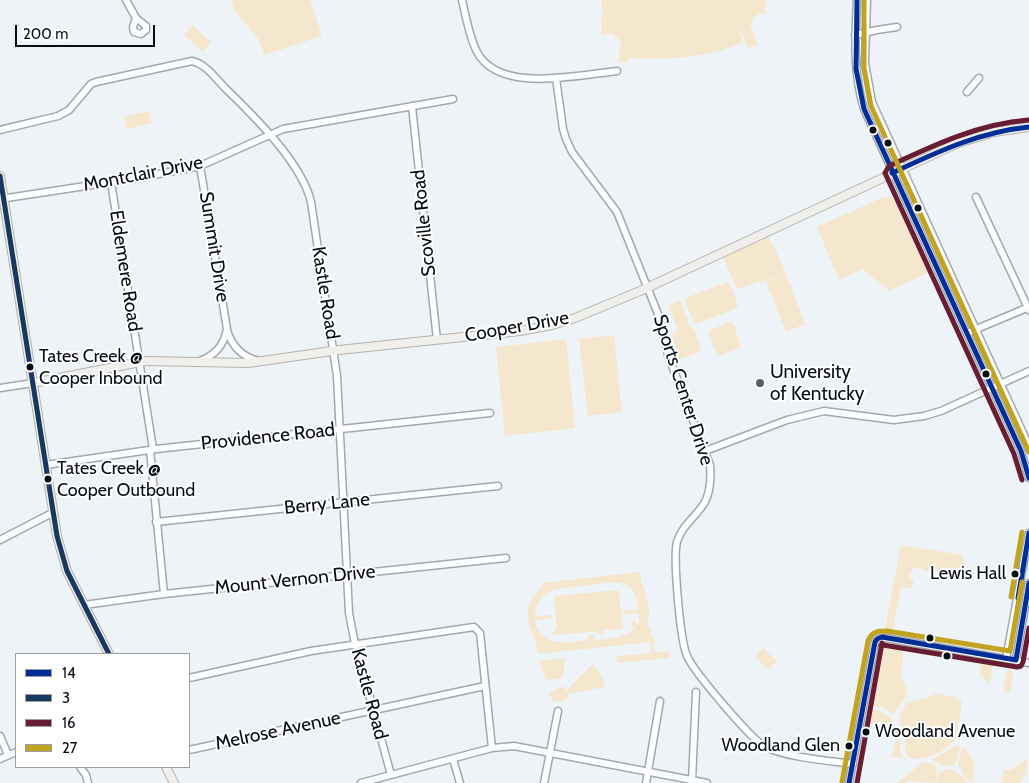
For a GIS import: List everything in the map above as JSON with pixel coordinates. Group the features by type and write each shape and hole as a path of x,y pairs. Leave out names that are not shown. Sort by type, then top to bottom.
{"main road":[{"name":"Cooper Drive","path":"33,383 140,362 162,360 236,364 552,325 587,314 647,288 892,173 972,138 999,131 1029,127"},
{"path":"0,176 2,199 33,383 52,513 67,571 108,653"},
{"path":"166,768 174,783"}],"street":[{"path":"126,0 136,18"},
{"path":"462,0 479,56 492,69 511,76 556,78 617,71"},
{"path":"857,0 855,62 860,93 867,117 1021,451 1029,478"},
{"path":"867,0 865,63 872,102 1029,446"},
{"path":"855,35 898,27"},
{"name":"Kastle Road","path":"0,130 58,116 69,110 91,84 96,82 192,62 205,68 251,114 293,166 305,185 310,198 334,351 340,429 349,613 391,775"},
{"name":"Sports Center Drive","path":"556,78 563,129 572,152 618,212 658,314 668,355 710,465 711,481 705,502 685,526 677,542 675,554 680,622 687,657 705,682 759,743 772,750 809,758 853,764"},
{"path":"967,92 979,78"},
{"name":"Montclair Drive","path":"2,199 200,166 268,134 295,126 453,99"},
{"name":"Scoville Road","path":"412,106 437,340"},
{"name":"Summit Drive","path":"200,166 230,338 237,350 251,359 261,361"},
{"name":"Eldemere Road","path":"111,182 140,362 151,449 156,522 164,594"},
{"path":"967,333 1029,308 976,197"},
{"name":"Summit Drive","path":"196,362 210,357 219,350 225,340 227,328"},
{"path":"705,451 808,414 832,411 882,419 908,420 941,411 1029,371"},
{"name":"Cooper Drive","path":"0,388 33,383"},
{"name":"Providence Road","path":"46,465 151,449 490,413"},
{"name":"Berry Lane","path":"156,522 498,486"},
{"path":"0,540 52,513"},
{"path":"1006,659 1027,564 1029,533"},
{"name":"Mount Vernon Drive","path":"84,605 164,594 506,558"},
{"path":"1016,660 1029,583"},
{"path":"190,678 356,644 471,627 476,628 480,633 492,748"},
{"path":"850,783 877,639 882,637 1029,663"},
{"name":"Melrose Avenue","path":"190,750 485,686"},
{"path":"692,781 696,692"},
{"path":"646,783 660,701"},
{"path":"544,783 558,711"},
{"path":"0,736 8,755"},
{"path":"361,783 492,748 518,746 550,754 707,783"},
{"path":"0,759 15,752"},
{"path":"453,759 460,783"},
{"path":"81,768 86,775 88,783"}],"shaded area":[{"path":"232,0 310,0 322,36 264,55 259,40 235,11"},
{"path":"601,0 765,0 766,13 756,15 750,24 758,45 748,48 742,33 740,34 743,43 715,52 673,58 629,58 627,63 618,62 621,41 612,33 602,35 601,17 603,16"},
{"path":"192,25 211,42 203,52 184,35"},
{"path":"149,111 152,123 127,129 124,117"},
{"path":"890,196 897,202 930,272 889,291 862,269 839,280 817,227"},
{"path":"768,236 784,268 805,324 786,332 766,281 783,274 737,289 723,257"},
{"path":"729,282 738,305 737,308 696,324 694,323 685,300 686,298"},
{"path":"678,301 681,302 690,327 694,329 701,350 682,359 679,358 672,336 672,334 678,331 669,307 669,305"},
{"path":"730,322 733,323 741,346 719,356 708,333 709,330"},
{"path":"614,335 622,412 588,416 579,339"},
{"path":"566,339 575,428 505,436 496,347"},
{"path":"901,545 963,555 966,566 963,579 942,576 936,570 926,571 917,567 913,569 910,573 910,578 914,582 912,589 901,587 893,629 885,628"},
{"path":"640,572 649,605 646,626 650,626 652,638 655,638 653,643 654,652 669,651 670,658 618,663 617,656 651,653 650,642 538,654 528,620 528,612 529,604 542,587 541,583","holes":["615,582 621,583 633,590 638,610 623,611 623,614 639,613 640,620 637,626 636,621 631,621 632,627 636,627 627,634 595,640 594,635 588,635 588,640 556,642 542,635 538,629 535,620 553,618 552,615 535,616 538,603 551,591"]},
{"path":"617,590 619,592 623,627 621,629 603,629 603,634 598,634 597,630 594,632 551,635 557,628 555,596"},
{"path":"884,645 902,648 901,677 908,690 904,700 893,714 882,707 872,706 871,703 881,647"},
{"path":"763,648 777,661 769,670 755,657"},
{"path":"565,658 563,678 546,680 539,661"},
{"path":"981,662 993,664 990,684 980,674"},
{"path":"593,664 601,675 605,687 568,694 569,698 553,702 549,693 563,686 566,691"},
{"path":"1010,669 1013,673 1010,692 1006,694 1003,691 1007,671"},
{"path":"937,693 954,696 962,702 956,738 948,747 934,755 914,759 907,755 905,749 905,735 900,719 901,713 907,703"},
{"path":"871,709 889,716 894,727 893,732 885,727 886,723 875,721 874,724 870,724 866,748 869,751 862,749 868,714"},
{"path":"895,726 903,759 892,757 896,738 893,737 896,731"},
{"path":"958,745 960,747 958,755 951,766 931,760"},
{"path":"962,747 965,748 974,761 973,783 965,778 958,764"},
{"path":"1028,759 1025,775 1020,783 1001,783 1004,770 1010,770"},
{"path":"928,762 936,766 935,783 907,781 906,783 897,783 922,763"},
{"path":"951,769 961,775 968,783 936,783 939,773"}],"transit line":[{"name":"14","path":"857,0 856,69 864,109 1021,451 1029,478"},
{"name":"27","path":"864,0 864,68 871,106 1029,452"},
{"name":"16","path":"1022,480 1014,454 885,173 889,166 957,137 992,126 1028,120"},
{"name":"14","path":"892,173 976,138 1029,127"},
{"name":"3","path":"0,176 57,536 67,571 108,653"},
{"name":"27","path":"1011,597 1022,532"},
{"name":"14","path":"1018,598 1029,533"},
{"name":"27","path":"842,782 868,641 871,635 887,631 1010,651 1022,582"},
{"name":"14","path":"875,642 882,637 1016,660 1029,583"},
{"name":"16","path":"881,646 1017,667 1021,666 1023,662 1029,628"},
{"name":"14","path":"849,783 875,642"},
{"name":"16","path":"857,783 882,643"}],"place":[{"name":"Tates Creek @ Cooper Inbound","path":"30,367"},
{"name":"University of Kentucky","path":"760,383"},
{"name":"Tates Creek @ Cooper Outbound","path":"48,479"},
{"name":"Lewis Hall","path":"1015,574"},
{"name":"Woodland Avenue","path":"866,732"},
{"name":"Woodland Glen","path":"849,746"}]}
